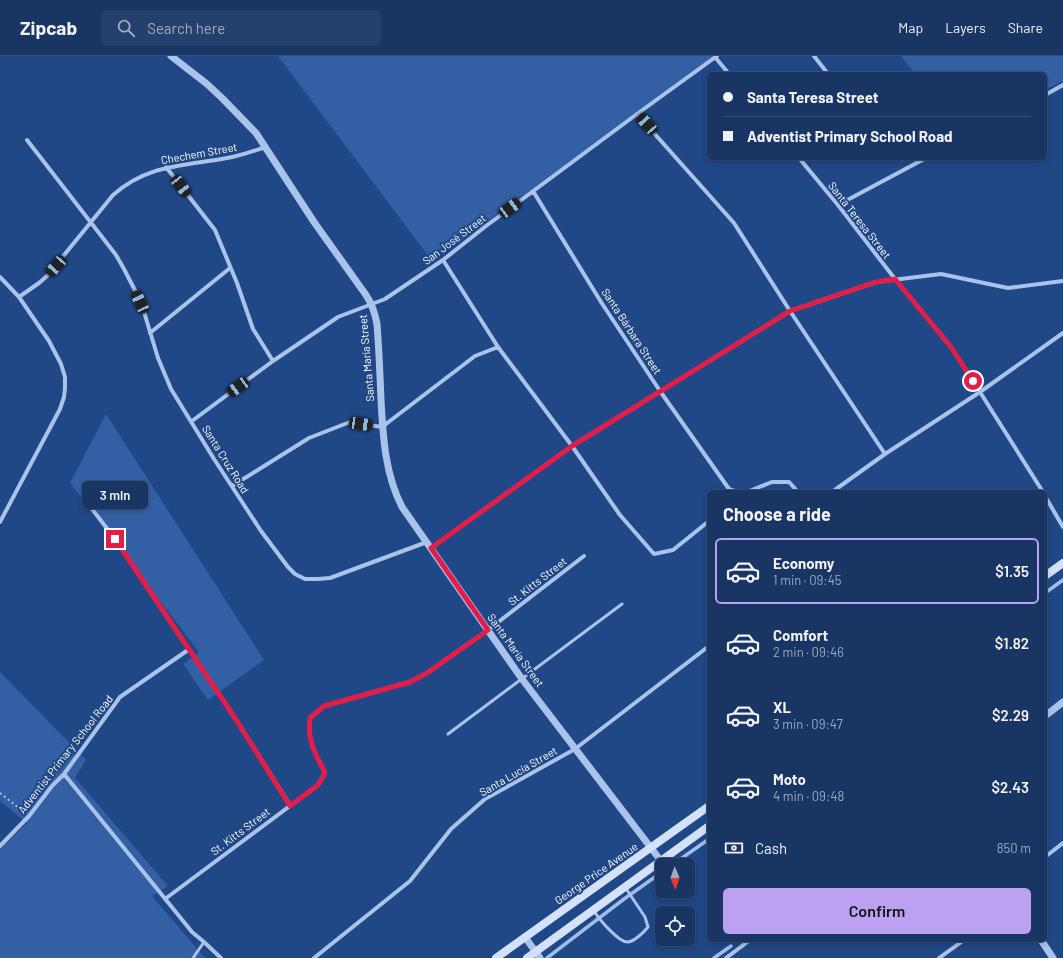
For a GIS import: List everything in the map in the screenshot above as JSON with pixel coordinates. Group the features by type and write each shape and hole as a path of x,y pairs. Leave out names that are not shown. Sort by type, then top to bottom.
{"main road":[{"path":"1047,574 1063,562"},
{"name":"George Price Avenue","path":"496,958 707,807"},
{"path":"664,858 707,827"},
{"path":"527,958 538,955 593,910 655,864"}],"street":[{"name":"Santa María Street","path":"171,56 223,98 250,126 266,147 314,222 372,304 377,324 382,427 387,462 392,485 402,507 522,678 660,858"},
{"path":"715,56 727,72"},
{"name":"San José Street","path":"192,421 273,361 338,317 385,299 443,260 486,226 715,56"},
{"path":"814,56 826,72"},
{"path":"1047,94 1063,85"},
{"path":"637,114 734,223 790,311 885,454"},
{"name":"Santa Cruz Road","path":"27,140 116,255 140,302 158,358 171,388 214,459 261,531 288,567 295,574 305,579 330,578 429,545 572,446 790,311 876,282 895,279 941,274 1008,288 1063,281"},
{"name":"Chechem Street","path":"19,297 47,276 114,195 124,186 137,178 166,167 228,158 266,147"},
{"name":"Santa Teresa Street","path":"801,160 951,347 1042,490"},
{"path":"838,205 922,160"},
{"path":"166,167 215,230 254,329 273,361"},
{"name":"Santa Bárbara Street","path":"533,191 601,302 660,391 729,490"},
{"path":"443,260 498,347 572,446 620,515 654,554 673,550 707,522"},
{"path":"150,333 230,268"},
{"path":"0,277 19,297 49,341 61,364 65,377 64,397 60,409 0,522"},
{"path":"835,490 885,454 980,392 1063,333"},
{"path":"232,486 309,438 350,422 382,427 475,356 498,347"},
{"path":"752,490 772,482 789,482 796,490"},
{"path":"1047,499 1063,526"},
{"path":"89,505 115,539 235,718 290,806"},
{"name":"St. Kitts Street","path":"165,899 318,785 325,773 311,743 308,729 310,718 324,706 410,682 427,673 488,630 584,556"},
{"name":"Santa Lucía Street","path":"314,958 410,881 451,829 485,799 575,749 707,648"},
{"name":"Adventist Primary School Road","path":"0,846 29,816 52,786 64,774 120,698 188,650"},
{"path":"1047,714 1063,702"},
{"path":"64,774 192,932 221,958"},
{"path":"1047,856 1063,844"},
{"path":"525,937 538,955"},
{"path":"726,958 747,942"},
{"path":"939,958 961,942"},
{"path":"1042,942 1053,958"}],"lane":[{"path":"448,734 622,604"},
{"path":"593,910 621,940 627,942 633,940 648,927 645,917 625,887"},
{"path":"193,958 204,942"}],"path":[{"path":"0,793 29,816"}],"shaded area":[{"path":"278,56 716,56 432,261"},
{"path":"901,56 1063,56 1063,81 1047,89 1047,72 913,72"},
{"path":"106,414 264,660 208,700 183,664 199,652 70,483"},
{"path":"0,672 86,760 75,778 168,886 152,896 205,958 0,958 0,849 27,823 0,801"}],"waterway":[{"path":"1047,592 1063,580"},
{"path":"682,858 707,840"},
{"path":"547,958 655,877"},
{"path":"714,958 731,946"}],"route":[{"path":"115,539 235,718 290,806 318,785 325,773 311,743 308,729 310,718 324,706 410,682 427,673 488,630 431,548 572,446 660,391 790,311 876,282 895,279 951,347 973,381"}]}
